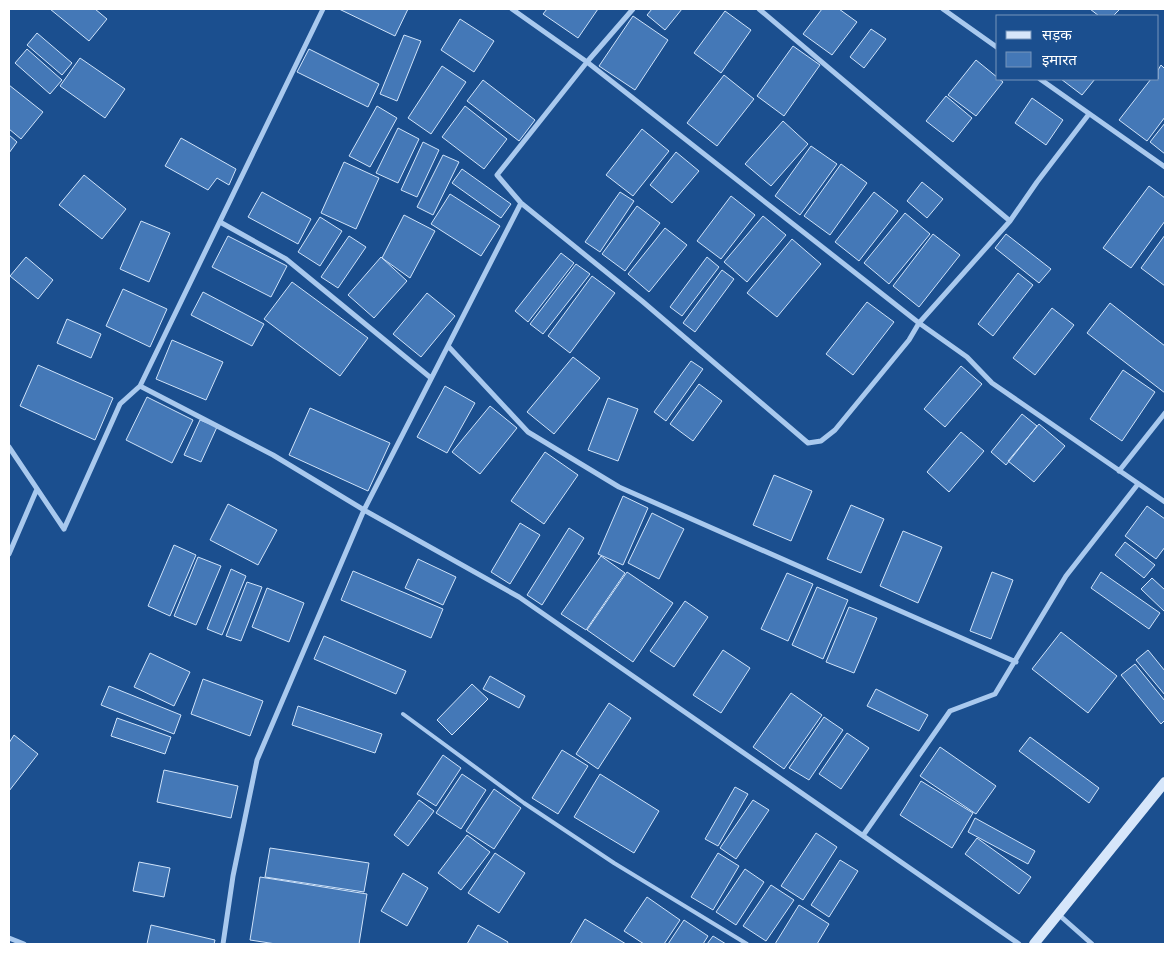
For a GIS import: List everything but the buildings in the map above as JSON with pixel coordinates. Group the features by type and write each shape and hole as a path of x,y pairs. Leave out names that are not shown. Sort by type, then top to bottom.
{"main road":[{"path":"1034,944 1165,782"}],"street":[{"path":"9,448 64,529 120,404 140,386 323,9"},
{"path":"512,9 587,62 919,323 967,357 992,383 1165,502"},
{"path":"633,9 587,62 497,175 521,203 642,301 808,443 821,441 836,430 909,340 919,323 1010,221 1089,114"},
{"path":"759,9 1010,221"},
{"path":"943,9 996,47"},
{"path":"1041,80 1165,167"},
{"path":"223,944 233,876 257,760 364,510 521,203"},
{"path":"220,222 286,258 431,378"},
{"path":"448,346 528,432 619,487 1016,662"},
{"path":"140,386 273,455 364,510 519,597 864,834 1019,944"},
{"path":"1119,471 1165,413"},
{"path":"864,834 950,711 995,694 1066,576 1138,484"},
{"path":"9,554 37,489"},
{"path":"1058,914 1092,944"},
{"path":"9,938 24,944"}],"lane":[{"path":"403,714 524,804 614,863 747,944"}]}
